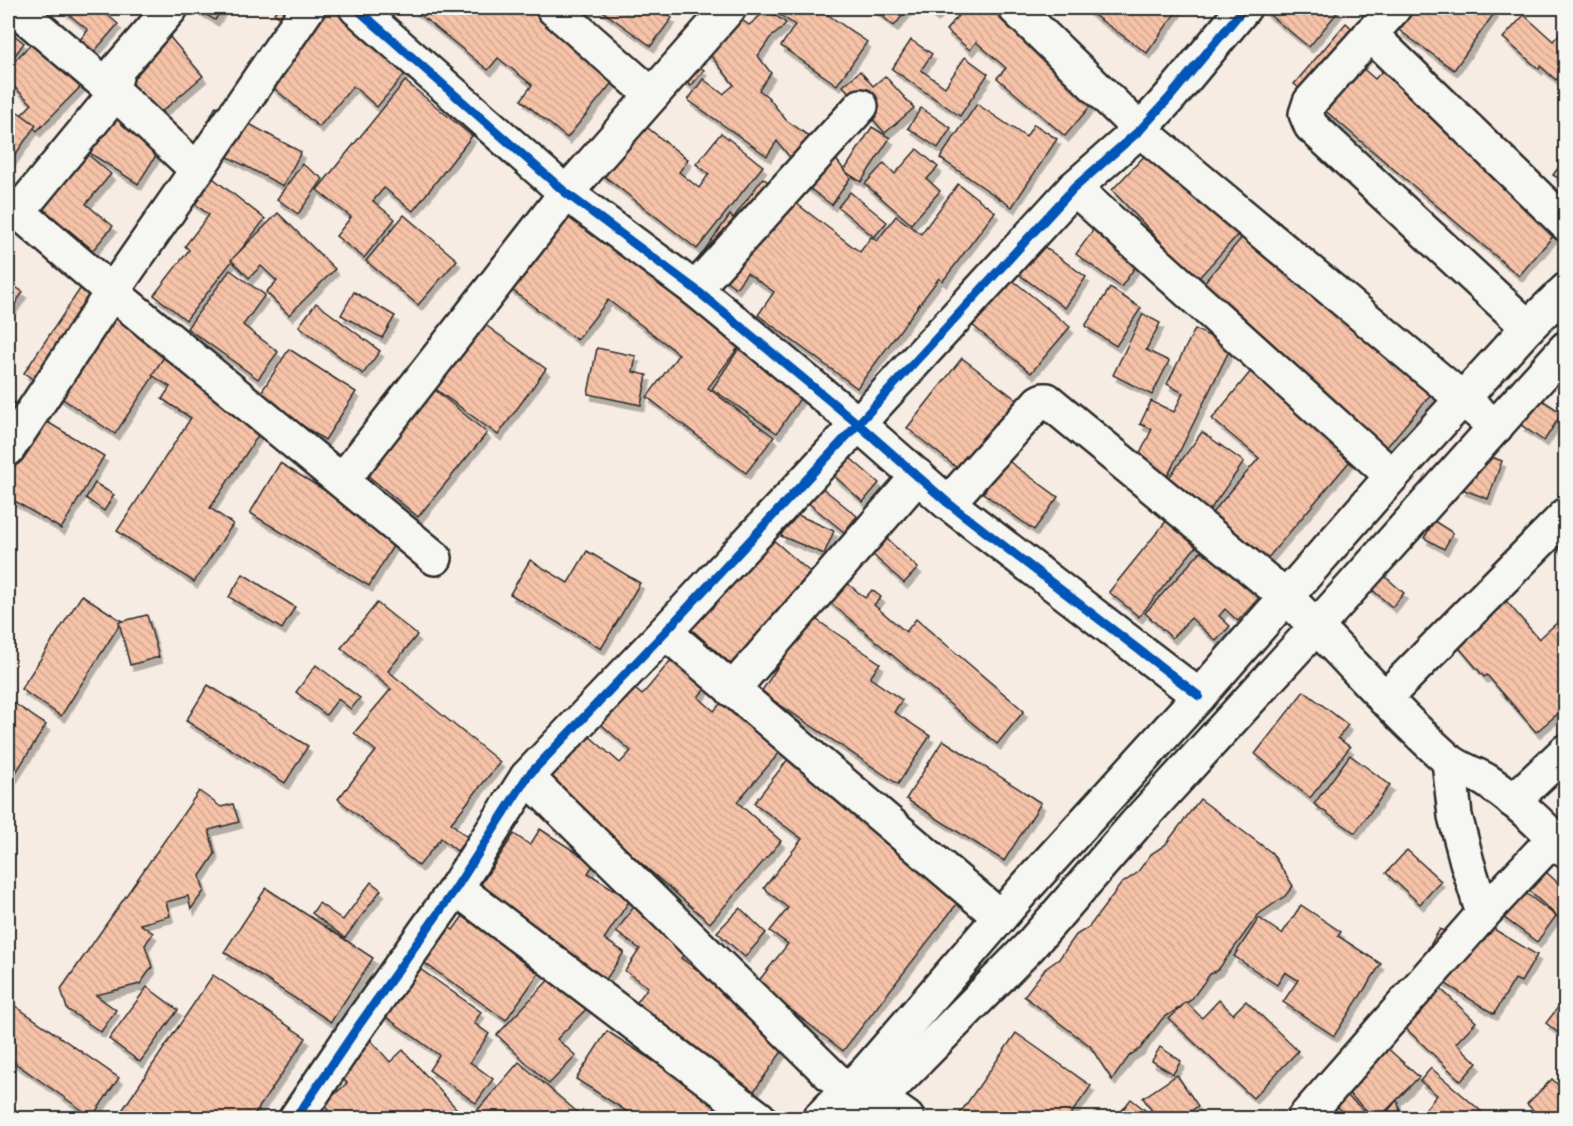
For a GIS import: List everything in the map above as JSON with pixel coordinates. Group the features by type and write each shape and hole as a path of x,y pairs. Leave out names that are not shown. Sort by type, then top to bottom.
{"street":[{"path":"15,8 112,90 197,170"},
{"path":"171,8 118,69 110,100 13,207 112,292 435,558"},
{"path":"8,447 308,8"},
{"path":"356,8 566,194 695,289 858,424 948,503 1199,696"},
{"path":"553,8 652,95"},
{"path":"342,481 566,194 729,8"},
{"path":"1015,8 1140,130 1496,427"},
{"path":"296,1119 456,888 526,777 665,632 1074,188 1140,130 1170,98 1244,8"},
{"path":"1394,8 1310,102 1306,114 1311,126 1528,327"},
{"path":"1370,34 1566,224"},
{"path":"695,289 861,106"},
{"path":"1074,188 1392,476"},
{"path":"862,1103 868,1070 1000,917 1199,696 1392,476 1528,327 1566,290"},
{"path":"820,1119 862,1103 1029,948 1135,825 1564,355"},
{"path":"948,503 1039,402 1047,400 1285,596 1317,626 1384,699 1449,761 1486,781 1513,801 1560,844 1483,914 1304,1119"},
{"path":"732,690 918,476"},
{"path":"1384,699 1566,515"},
{"path":"665,632 1000,917"},
{"path":"1513,801 1566,751"},
{"path":"1449,761 1455,816 1483,914"},
{"path":"526,777 862,1103 907,1119"},
{"path":"456,888 759,1119"}],"building":[{"path":"61,8 104,8 102,10 118,24 93,53 79,41 88,30"},
{"path":"195,8 223,8 215,20"},
{"path":"279,8 340,8 415,62 377,107 353,86 319,127 268,83 305,39 274,13"},
{"path":"412,8 554,8 615,79 567,138 521,100 532,85 498,58 488,70"},
{"path":"598,8 664,8 662,11 672,18 651,46"},
{"path":"725,8 749,25 767,10 786,23 770,38 758,56 771,73 759,90 768,97 786,120 830,151 850,178 832,205 801,182 809,170 788,155 777,141 767,156 688,100 703,79 723,94 734,85 713,58 700,48"},
{"path":"770,8 818,8 867,42 837,85 781,46 795,25"},
{"path":"873,8 909,8 894,26"},
{"path":"924,8 942,8 935,16"},
{"path":"965,8 1018,8 1108,85 1065,136 997,78 1006,68 976,42 970,50 946,30"},
{"path":"1084,8 1179,8 1147,53"},
{"path":"1261,8 1341,8 1309,47"},
{"path":"1415,8 1492,8 1490,9 1495,12 1454,70 1399,30"},
{"path":"1524,15 1553,41 1566,27 1566,69 1556,80 1540,66 1539,69 1503,38"},
{"path":"157,22 203,76 159,114 113,61"},
{"path":"1346,23 1375,48 1360,66 1375,79 1383,70 1566,221 1519,276 1294,84"},
{"path":"8,30 24,43 8,65"},
{"path":"41,33 88,79 37,131 21,115 32,104 8,81 8,68"},
{"path":"911,40 932,54 921,70 945,87 965,57 988,74 960,116 892,69"},
{"path":"683,52 704,70 691,86 669,68"},
{"path":"860,71 873,86 885,76 914,108 885,133 843,86"},
{"path":"405,81 472,136 413,211 384,188 373,201 395,219 364,258 336,236 351,217 317,190"},
{"path":"94,92 167,138 138,184 65,137"},
{"path":"977,104 1026,137 1034,124 1057,139 1012,207 940,158"},
{"path":"8,105 36,125 8,165"},
{"path":"216,106 301,152 283,186 198,141"},
{"path":"921,108 951,128 938,148 908,128"},
{"path":"629,113 688,160 679,172 699,188 709,174 696,164 721,133 763,166 697,249 589,164"},
{"path":"872,127 890,138 861,182 844,171"},
{"path":"73,142 111,174 86,204 113,226 93,250 28,196"},
{"path":"1152,148 1242,230 1197,280 1112,190"},
{"path":"917,149 938,167 927,179 940,191 911,224 865,184 884,163 895,174"},
{"path":"1566,157 1566,183 1553,175"},
{"path":"195,164 265,219 186,320 154,295 189,250 185,246 209,215 176,189"},
{"path":"302,164 323,179 298,214 277,199"},
{"path":"763,178 860,252 871,237 877,241 896,216 921,234 958,184 995,212 943,281 939,278 857,388 758,315 774,292 747,273 736,288 698,259 730,215 733,218"},
{"path":"850,192 887,222 874,237 838,207"},
{"path":"548,197 741,344 708,388 774,437 746,473 647,397 679,354 608,300 577,340 490,273"},
{"path":"278,213 335,269 289,315 266,292 277,281 261,266 249,278 231,260"},
{"path":"404,215 457,260 418,305 366,261"},
{"path":"1096,226 1141,259 1121,287 1076,254"},
{"path":"1244,235 1433,392 1386,448 1215,301 1197,291"},
{"path":"1039,243 1086,277 1065,308 1017,273"},
{"path":"230,270 265,295 243,325 278,352 258,379 187,328"},
{"path":"1010,278 1070,327 1031,373 972,325"},
{"path":"8,282 23,292 8,314"},
{"path":"82,286 173,347 115,434 24,373"},
{"path":"1110,288 1141,308 1116,346 1085,326"},
{"path":"354,292 395,316 382,338 341,315"},
{"path":"316,303 380,351 363,374 299,326"},
{"path":"1143,314 1160,323 1146,350 1169,361 1152,395 1113,375"},
{"path":"480,321 546,369 498,435 414,373"},
{"path":"1195,329 1231,347 1167,477 1136,462 1152,429 1140,424 1151,401 1174,412 1183,393 1167,384"},
{"path":"172,345 271,416 210,508 233,524 194,582 117,531 191,418 162,399 170,387 152,375"},
{"path":"740,347 805,391 777,433 712,389"},
{"path":"597,348 636,356 633,372 647,375 641,405 588,394"},
{"path":"289,349 356,392 325,440 258,397"},
{"path":"962,358 1022,404 966,475 907,428"},
{"path":"1251,371 1355,455 1261,566 1206,520 1259,458 1212,419"},
{"path":"434,389 487,433 418,517 343,455 420,407"},
{"path":"1539,398 1562,413 1544,441 1521,425"},
{"path":"14,402 104,456 61,529 8,497 8,413"},
{"path":"1202,432 1244,462 1207,514 1165,483"},
{"path":"1477,451 1502,461 1488,499 1462,489"},
{"path":"849,457 879,483 863,502 833,475"},
{"path":"1007,460 1058,497 1034,530 983,493"},
{"path":"280,463 399,536 369,586 250,513"},
{"path":"95,483 114,495 104,511 86,498"},
{"path":"820,486 857,516 844,532 807,502"},
{"path":"791,512 834,531 824,554 781,536"},
{"path":"1167,520 1198,544 1139,617 1109,592"},
{"path":"1434,521 1453,533 1444,549 1424,538"},
{"path":"1566,526 1566,555 1551,541"},
{"path":"770,537 818,579 739,671 691,629"},
{"path":"887,539 918,568 904,583 873,555"},
{"path":"1206,546 1266,590 1238,621 1225,609 1219,616 1230,626 1216,641 1191,618 1172,638 1145,613"},
{"path":"587,551 640,583 601,649 510,594 530,560 568,583"},
{"path":"1381,573 1404,593 1392,607 1369,587"},
{"path":"243,574 295,607 282,629 229,597"},
{"path":"841,578 865,598 872,590 881,597 874,605 906,632 916,619 1024,711 997,744 825,598"},
{"path":"82,595 122,621 61,716 21,689"},
{"path":"1501,595 1539,639 1559,621 1566,628 1566,707 1536,732 1487,675 1484,677 1451,638"},
{"path":"377,603 417,635 388,671 500,762 451,823 468,838 457,851 441,838 419,866 338,799 376,751 354,733 391,689 341,648"},
{"path":"147,615 159,657 130,665 119,622"},
{"path":"811,616 880,663 870,678 902,700 894,712 930,736 898,784 761,692"},
{"path":"676,654 710,683 698,697 714,711 721,703 780,752 737,802 781,841 710,923 540,775 580,728 620,763 631,751 592,716 624,679 642,695"},
{"path":"316,665 360,698 351,709 338,699 326,715 296,692"},
{"path":"208,685 308,746 285,783 186,721"},
{"path":"1304,691 1348,725 1338,738 1350,747 1310,798 1255,754"},
{"path":"8,699 46,725 8,785"},
{"path":"943,740 1041,803 1004,861 906,799"},
{"path":"1350,755 1390,785 1355,833 1314,804"},
{"path":"788,759 963,896 843,1051 757,983 788,944 770,931 788,908 764,888 802,839 754,803"},
{"path":"199,791 221,807 233,804 239,822 209,830 215,854 200,876 204,891 191,909 188,896 166,902 170,916 140,924 153,933 145,945 152,967 140,984 96,995 116,1010 101,1032 67,1009 61,989"},
{"path":"1200,799 1272,853 1293,886 1285,896 1259,914 1218,970 1210,974 1191,1000 1162,1019 1140,1049 1130,1055 1112,1080 1090,1046 1024,996 1045,969 1059,959 1076,935 1089,927 1121,884 1137,873 1151,854 1165,845"},
{"path":"540,829 594,864 588,873 630,900 604,939 624,952 605,981 474,895 514,834 530,845"},
{"path":"1407,850 1441,881 1420,904 1386,873"},
{"path":"1546,872 1566,890 1566,924 1529,891"},
{"path":"371,882 381,890 345,938 312,913 319,903 343,920"},
{"path":"266,888 373,958 331,1022 224,952"},
{"path":"1519,888 1556,916 1537,942 1499,914"},
{"path":"635,905 691,945 681,958 790,1040 747,1101 630,1012 648,987 625,971 640,949 616,932"},
{"path":"1301,905 1341,932 1338,936 1381,964 1334,1036 1283,1002 1298,980 1285,972 1277,985 1234,956 1259,918 1282,934"},
{"path":"740,908 766,933 745,957 717,932"},
{"path":"468,909 499,930 514,956 539,973 506,1020 416,957 441,922 453,930"},
{"path":"1487,925 1537,955 1521,982 1515,979 1494,1014 1417,966 1440,929 1472,949"},
{"path":"413,964 481,1012 474,1023 489,1034 470,1062 493,1079 476,1103 429,1070 439,1055 379,1012"},
{"path":"555,973 589,1006 557,1039 576,1056 549,1084 497,1035"},
{"path":"213,975 306,1038 252,1118 117,1118"},
{"path":"147,987 178,1010 140,1062 109,1039"},
{"path":"1441,989 1476,1022 1456,1043 1477,1063 1461,1081 1395,1018 1415,997 1424,1006"},
{"path":"1566,997 1566,1039 1546,1023"},
{"path":"1219,1000 1233,1014 1246,1001 1298,1051 1253,1098 1169,1019 1186,1002 1202,1018"},
{"path":"8,1001 119,1078 92,1117 8,1058"},
{"path":"607,1031 718,1103 708,1118 637,1118 576,1079"},
{"path":"1016,1033 1091,1086 1068,1118 967,1118 960,1113"},
{"path":"367,1036 390,1062 403,1050 465,1118 336,1118 323,1105 347,1083 333,1068"},
{"path":"1383,1044 1419,1077 1379,1118 1375,1118 1342,1087"},
{"path":"1160,1047 1181,1061 1173,1074 1152,1061"},
{"path":"519,1062 584,1118 483,1118 476,1112"},
{"path":"1431,1068 1489,1118 1418,1118 1437,1095 1420,1081"},
{"path":"1177,1075 1198,1106 1180,1118 1157,1118 1143,1098"},
{"path":"1552,1079 1566,1093 1566,1118 1541,1118 1527,1104"},
{"path":"1345,1094 1373,1118 1351,1118 1335,1105"},
{"path":"1131,1099 1155,1118 1116,1118"},
{"path":"1397,1100 1402,1118 1382,1118"},
{"path":"1324,1102 1347,1118 1316,1118"}],"cycle path":[{"path":"356,8 566,193 695,289 858,424 948,503 1199,696"},
{"path":"296,1118 456,888 527,777 665,632 1074,188 1140,130 1244,8"}]}
